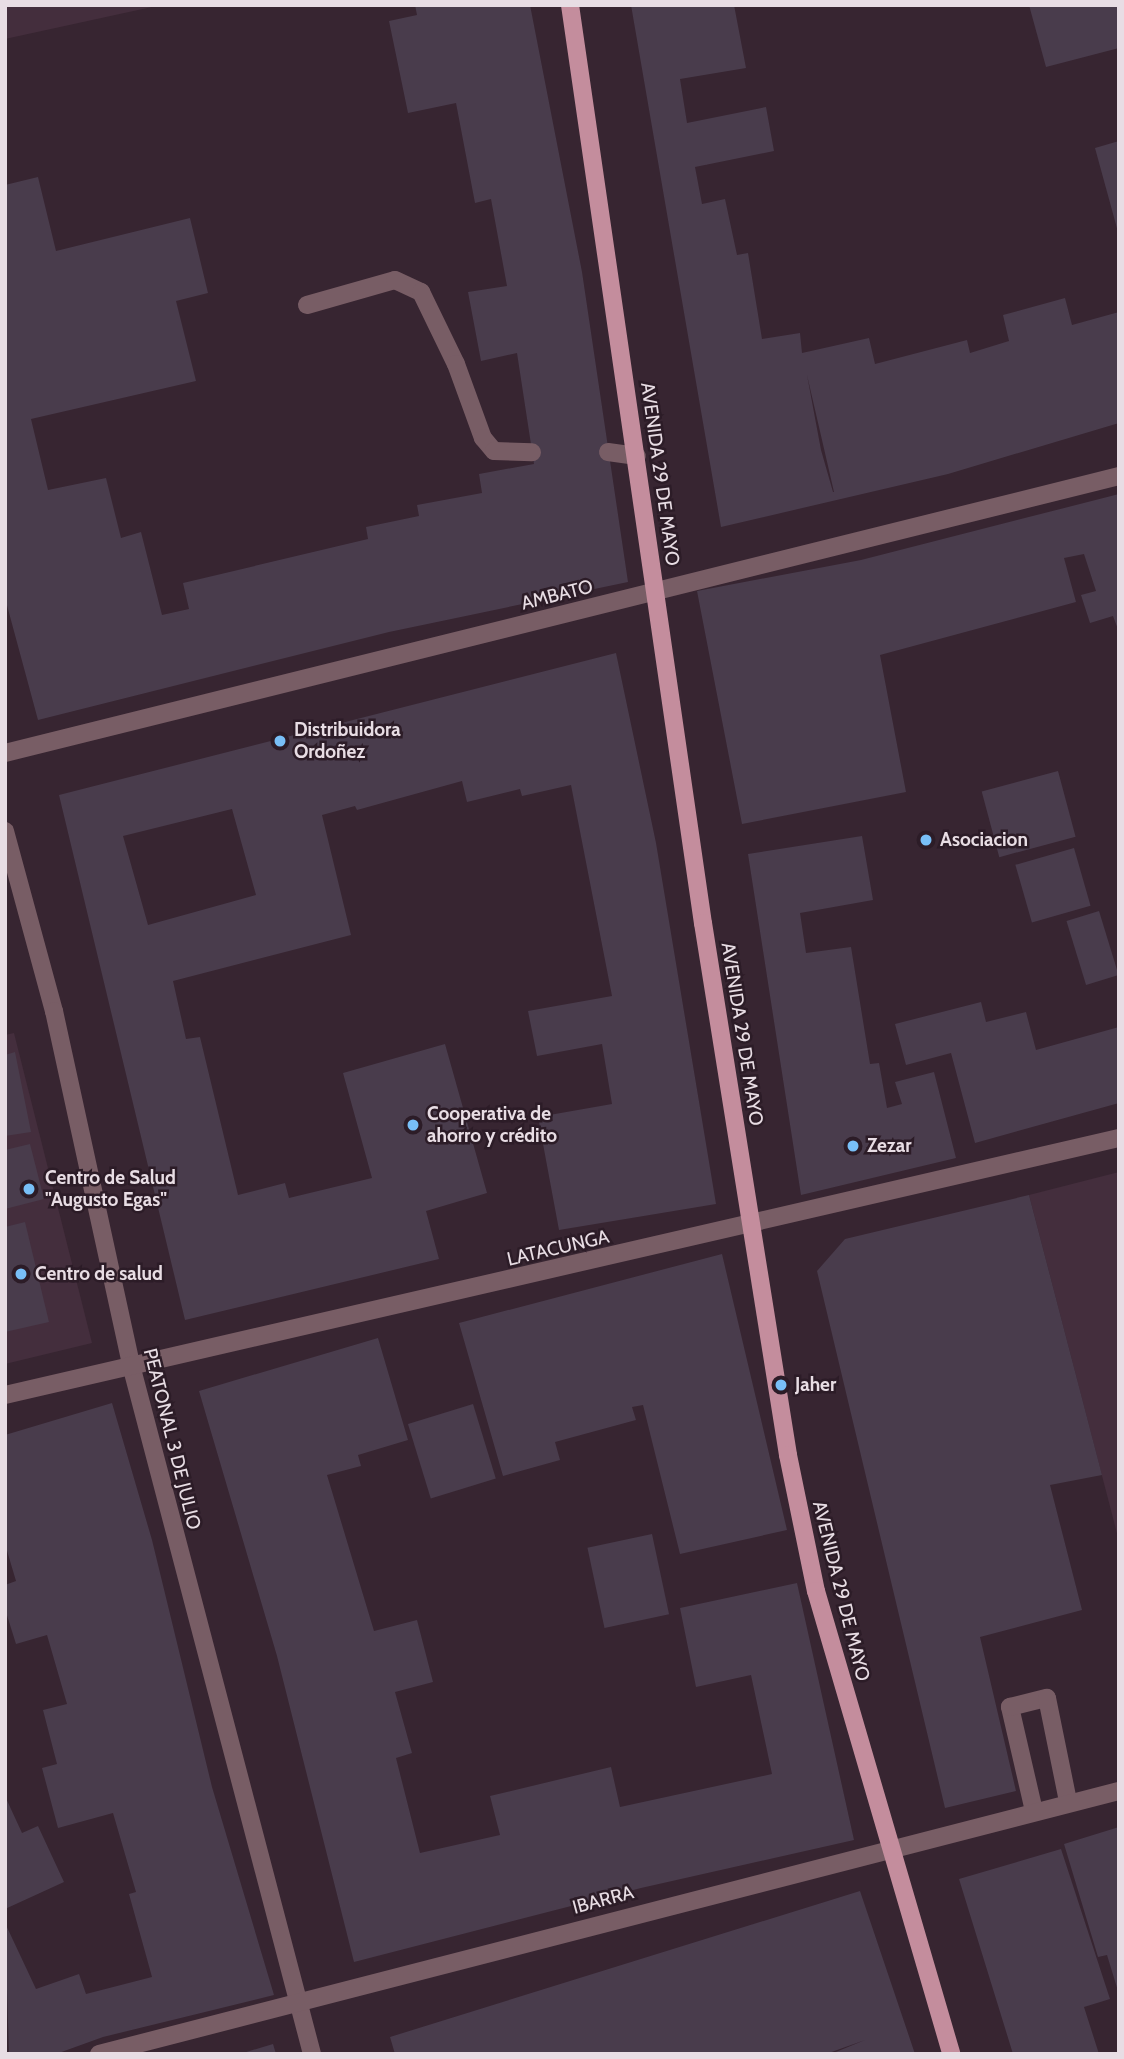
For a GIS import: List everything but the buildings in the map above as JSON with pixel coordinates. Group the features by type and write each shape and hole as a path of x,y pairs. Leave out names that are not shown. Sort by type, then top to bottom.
{"main road":[{"name":"AVENIDA 29 DE MAYO","path":"570,5 751,1225 816,1591 887,1847 951,2054"}],"street":[{"path":"307,305 395,280 421,292 456,364 483,438 494,451 532,452"},
{"path":"608,452 636,456"},
{"name":"AMBATO","path":"5,753 1119,476"},
{"name":"PEATONAL 3 DE JULIO","path":"5,831 54,1010 131,1365 296,2003 312,2054"},
{"name":"LATACUNGA","path":"5,1395 1119,1138"},
{"path":"1034,1811 1010,1707 1046,1698 1068,1801"},
{"name":"IBARRA","path":"99,2054 887,1847 1068,1801 1119,1791"}],"shaded area":[{"path":"5,5 161,5 5,39"},
{"name":"Centro de Salud \"Augusto Egas\"","path":"14,1033 92,1343 5,1364 5,1035"},
{"path":"1119,1172 1119,1541 1029,1195"}],"place":[{"name":"Distribuidora Ordoñez","path":"280,741"},
{"name":"Asociacion","path":"926,840"},
{"name":"Cooperativa de ahorro y crédito","path":"413,1125"},
{"name":"Zezar","path":"853,1146"},
{"name":"Centro de Salud \"Augusto Egas\"","path":"29,1189"},
{"name":"Centro de salud","path":"21,1274"},
{"name":"Jaher","path":"781,1385"}]}
